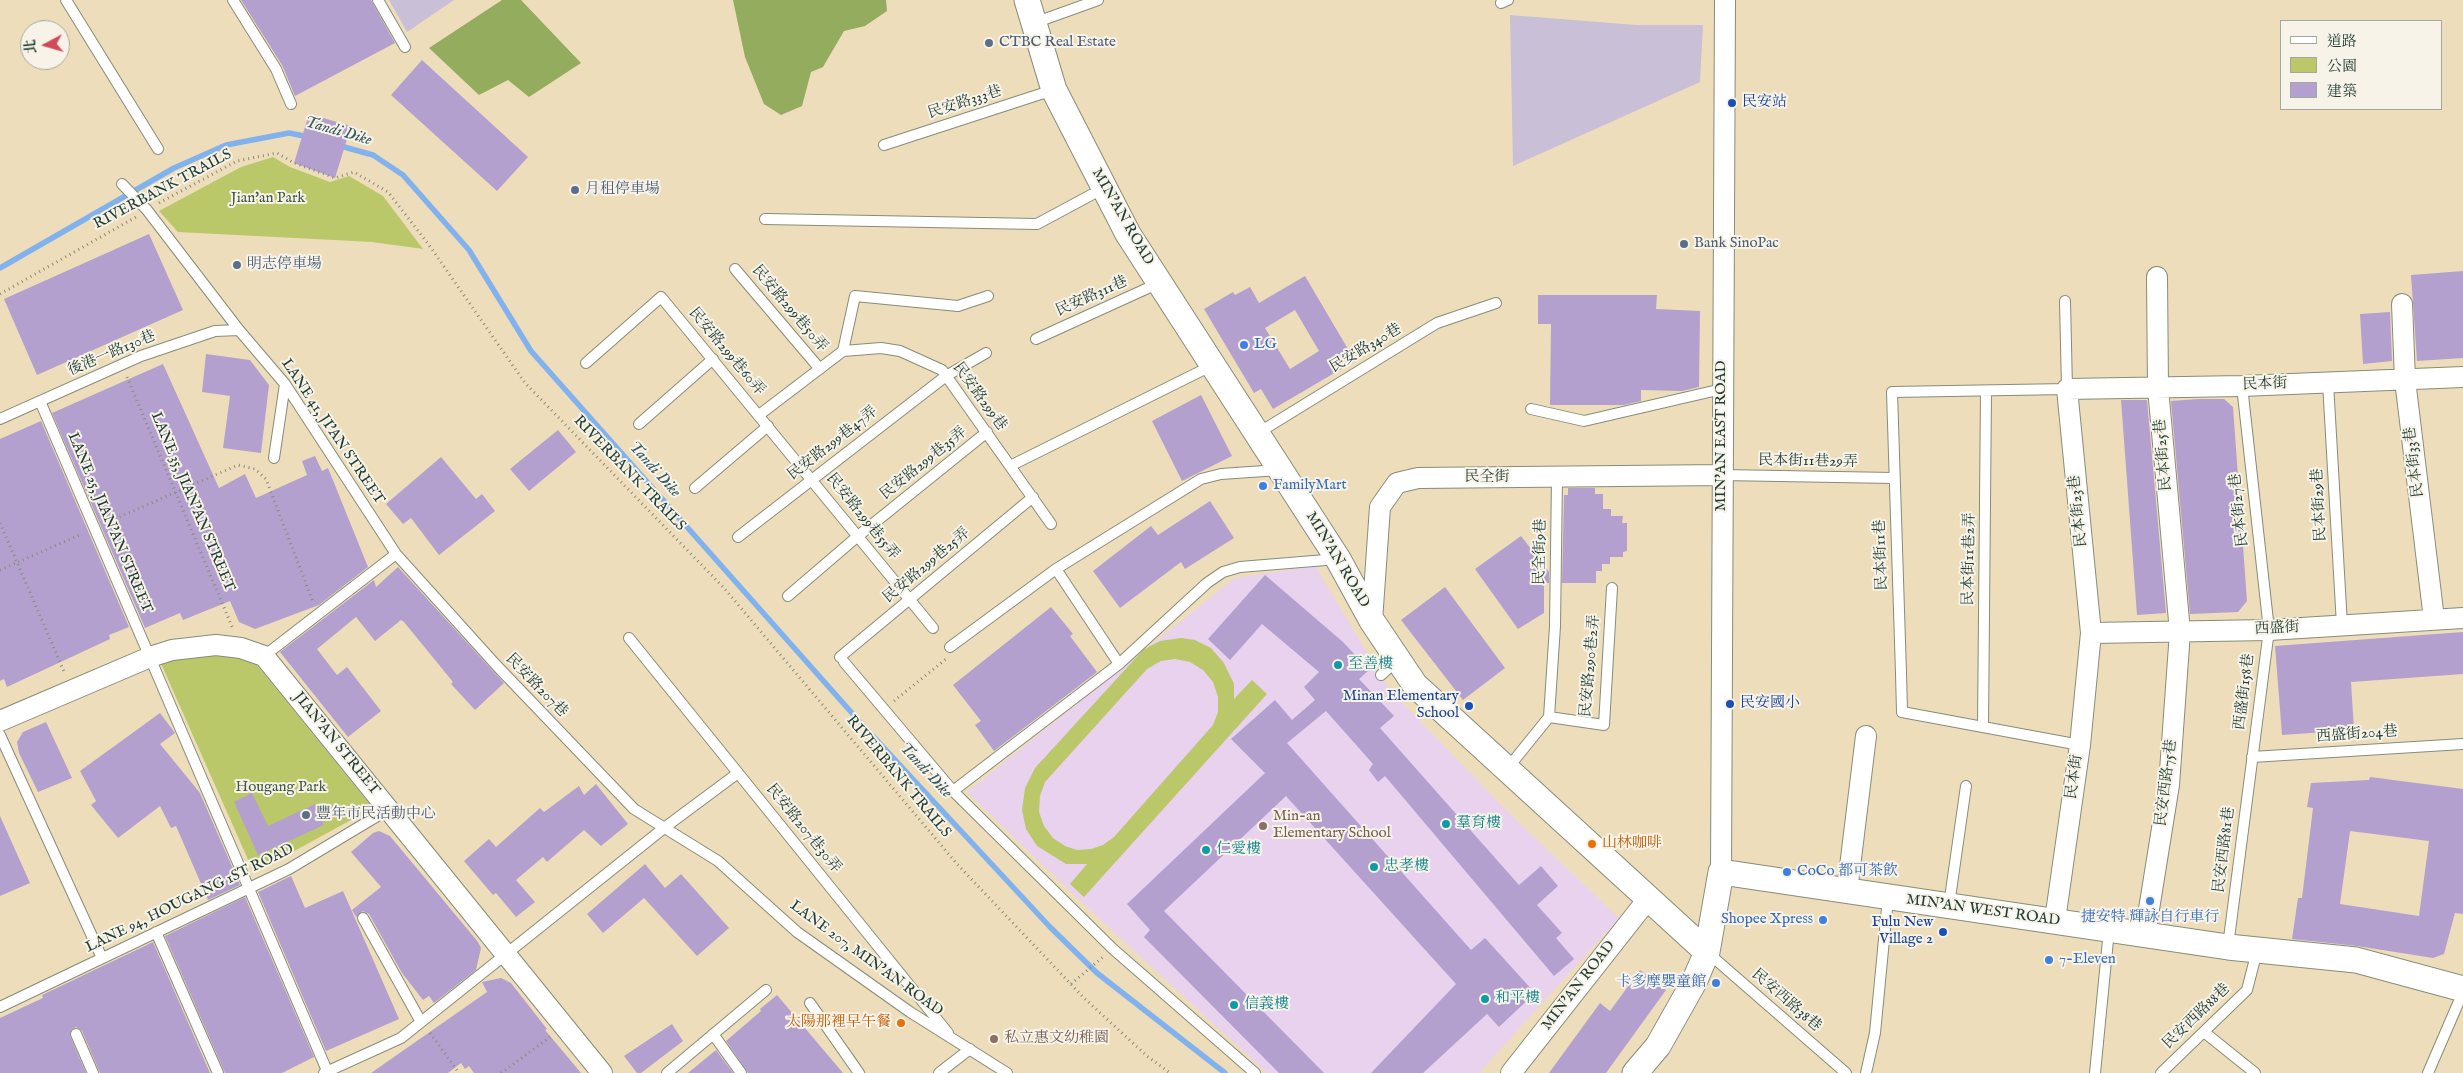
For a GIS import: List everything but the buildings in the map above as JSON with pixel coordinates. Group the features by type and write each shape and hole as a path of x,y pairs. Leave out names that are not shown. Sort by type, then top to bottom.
{"street":[{"name":"MIN'AN EAST ROAD","path":"1721,872 1725,0"},
{"name":"MIN'AN ROAD","path":"1030,12 1054,90 1128,234 1338,559 1372,621 1389,667 1415,685 1706,952"},
{"name":"民本街25巷","path":"2157,277 2158,388 2180,632"},
{"name":"民本街33巷","path":"2402,304 2406,380 2434,619"},
{"name":"民本街","path":"2068,389 2242,386 2463,377"},
{"name":"民本街23巷","path":"2068,389 2091,633"},
{"name":"民全街","path":"1372,621 1380,507 1396,483 1418,478 1722,476"},
{"name":"西盛街","path":"2091,633 2268,630 2463,618"},
{"name":"民安西路75巷","path":"2145,934 2169,785 2180,632"},
{"name":"民本街","path":"2055,920 2080,745 2091,633"},
{"path":"0,721 150,657 199,646 241,648 264,656"},
{"name":"JIAN'AN STREET","path":"264,656 602,1073"},
{"path":"1846,891 1866,736"},
{"name":"MIN'AN WEST ROAD","path":"1721,872 1888,898 2110,928 2228,947 2356,960 2463,991"},
{"path":"1635,1073 1658,1046 1694,982 1706,952 1721,872"},
{"name":"MIN'AN ROAD","path":"1511,1073 1648,899"}],"lane":[{"path":"66,0 158,149"},
{"path":"233,0 276,69 291,104"},
{"path":"378,0 405,47"},
{"path":"1030,12 1098,0"},
{"name":"民安路333巷","path":"884,145 1054,90"},
{"name":"LANE 41, JI'AN STREET","path":"122,184 147,210 239,330 285,384 396,554"},
{"path":"765,219 1037,224 1104,188"},
{"name":"民安路299巷50弄","path":"735,269 820,369"},
{"name":"民安路311巷","path":"1036,339 1160,283"},
{"path":"759,415 843,351 855,296 958,306 988,296"},
{"name":"民安路299巷60弄","path":"586,363 661,297 768,426"},
{"path":"2065,301 2068,389"},
{"name":"民安路340巷","path":"1258,433 1437,323 1496,303"},
{"name":"後港一路130巷","path":"0,419 122,365 214,331 239,330"},
{"name":"民安路299巷","path":"843,351 882,348 900,351 942,370 1051,524"},
{"name":"民安路299巷47弄","path":"738,537 946,376 986,354"},
{"path":"639,424 712,359"},
{"path":"1010,466 1213,365"},
{"name":"民本街29巷","path":"2328,383 2342,625"},
{"path":"274,458 285,384"},
{"name":"民本街27巷","path":"2242,386 2268,630"},
{"path":"1530,409 1584,421 1722,389"},
{"name":"民本街11巷","path":"2068,389 1892,392 1894,478 1902,712 2080,745"},
{"name":"民本街11巷2弄","path":"1983,727 1986,391"},
{"name":"LANE 25, JIAN'AN STREET","path":"40,401 326,1073"},
{"path":"695,488 768,426"},
{"name":"民安路299巷55弄","path":"768,426 933,628"},
{"name":"民安路299巷35弄","path":"788,596 858,536 987,432"},
{"path":"950,647 1056,569 1201,479 1221,474 1282,470"},
{"name":"民本街11巷29弄","path":"1722,476 1894,478"},
{"name":"民全街9巷","path":"1549,717 1555,626 1557,478"},
{"name":"民安路299巷25弄","path":"883,709 842,660 910,599 1032,497"},
{"path":"264,656 396,554"},
{"name":"民安路207巷","path":"396,554 497,666 634,809 664,828"},
{"path":"953,791 1119,664 1207,583 1223,572 1240,566 1338,559"},
{"path":"1056,569 1119,664"},
{"name":"民安路290巷2弄","path":"1549,717 1604,725 1612,588"},
{"name":"西盛街158巷","path":"2252,757 2268,630"},
{"name":"民安路207巷30弄","path":"629,638 954,1040"},
{"path":"883,709 953,791 1113,949 1254,1073"},
{"path":"1507,770 1549,717"},
{"path":"0,735 102,958"},
{"name":"西盛街204巷","path":"2252,757 2463,744"},
{"name":"民安西路81巷","path":"2228,947 2252,757"},
{"path":"326,1073 401,1038 664,828 738,773"},
{"path":"1949,906 1966,786"},
{"name":"LANE 94, HOUGANG 1ST ROAD","path":"0,1007 289,869 389,809"},
{"name":"LANE 207, MIN'AN ROAD","path":"664,828 718,860 797,932 954,1040 1007,1073"},
{"path":"1866,1073 1875,1033 1888,898"},
{"path":"363,918 421,1022"},
{"path":"2095,1073 2110,928"},
{"path":"156,932 218,1073"},
{"name":"民安西路88巷","path":"2161,1073 2247,990 2257,951"},
{"name":"民安西路38巷","path":"1706,952 1846,1073"},
{"path":"667,1073 766,990"},
{"path":"2428,1073 2463,991"},
{"path":"810,1003 859,1073"},
{"path":"2204,1032 2255,1073"},
{"path":"76,1034 93,1073"},
{"path":"713,1034 741,1073"},
{"path":"939,1073 970,1049"}],"path":[{"name":"RIVERBANK TRAILS","path":"0,294 237,161 277,153 294,163 335,178 354,172 388,192 429,245 525,383 724,588 957,864 1071,984 1147,1056 1170,1073"},
{"name":"LANE 35, JIAN'AN STREET","path":"122,365 241,648"},
{"path":"0,570 238,465 255,469 266,480 318,614"},
{"path":"0,523 72,690"},
{"path":"883,709 952,654 950,647"},
{"path":"1071,984 1108,953"},
{"path":"421,1022 459,1073"},
{"path":"501,1073 564,1026"}],"shaded area":[{"path":"389,0 454,0 407,32"},
{"path":"1510,15 1636,25 1703,25 1700,82 1513,166"},
{"name":"Min-an Elementary School","path":"1315,566 1389,689 1508,812 1619,918 1479,1073 1267,1073 1092,912 967,792 1235,578"}],"green space":[{"path":"502,0 521,0 581,63 529,97 508,80 479,95 429,48"},
{"path":"733,0 886,0 887,11 865,26 844,31 823,67 811,72 802,106 781,115 764,104 745,57"},
{"name":"Jian'an Park","path":"273,157 290,167 330,182 349,176 383,196 423,249 372,242 178,232 159,211 241,167"},
{"path":"1181,638 1195,640 1211,648 1224,663 1234,684 1234,699 1252,680 1267,694 1084,897 1070,884 1087,864 1066,864 1037,846 1026,829 1022,810 1025,788 1035,768 1143,650 1160,641","holes":["1175,659 1190,662 1203,670 1213,682 1218,697 1218,712 1213,725 1114,837 1103,845 1091,849 1077,850 1065,846 1053,838 1044,826 1039,812 1040,796 1045,782 1147,669 1161,661"]},
{"name":"Hougang Park","path":"195,652 236,656 256,664 373,808 254,873 159,659"}],"waterway":[{"name":"Tandi Dike","path":"0,268 174,168 226,145 289,133 309,137"},
{"name":"Tandi Dike","path":"337,145 373,155 403,175 469,250 531,351 859,721 1050,927 1097,973 1225,1073"}],"place":[{"name":"CTBC Real Estate","path":"989,43"},
{"name":"民安站","path":"1732,103"},
{"name":"月租停車場","path":"575,190"},
{"name":"Bank SinoPac","path":"1684,244"},
{"name":"明志停車場","path":"237,265"},
{"name":"LG","path":"1244,345"},
{"name":"FamilyMart","path":"1263,486"},
{"name":"至善樓","path":"1338,665"},
{"name":"民安國小","path":"1730,704"},
{"name":"Minan Elementary School","path":"1469,706"},
{"name":"豐年市民活動中心","path":"306,815"},
{"name":"羣育樓","path":"1446,824"},
{"name":"Min-an Elementary School","path":"1263,826"},
{"name":"山林咖啡","path":"1592,844"},
{"name":"仁愛樓","path":"1206,850"},
{"name":"忠孝樓","path":"1374,867"},
{"name":"CoCo 都可茶飲","path":"1787,872"},
{"name":"捷安特 輝詠自行車行","path":"2150,901"},
{"name":"Shopee Xpress","path":"1823,920"},
{"name":"Fulu New Village 2","path":"1943,932"},
{"name":"7-Eleven","path":"2049,960"},
{"name":"卡多摩嬰童館","path":"1716,983"},
{"name":"和平樓","path":"1485,999"},
{"name":"信義樓","path":"1234,1005"},
{"name":"太陽那裡早午餐","path":"901,1023"},
{"name":"私立惠文幼稚園","path":"994,1039"}]}
